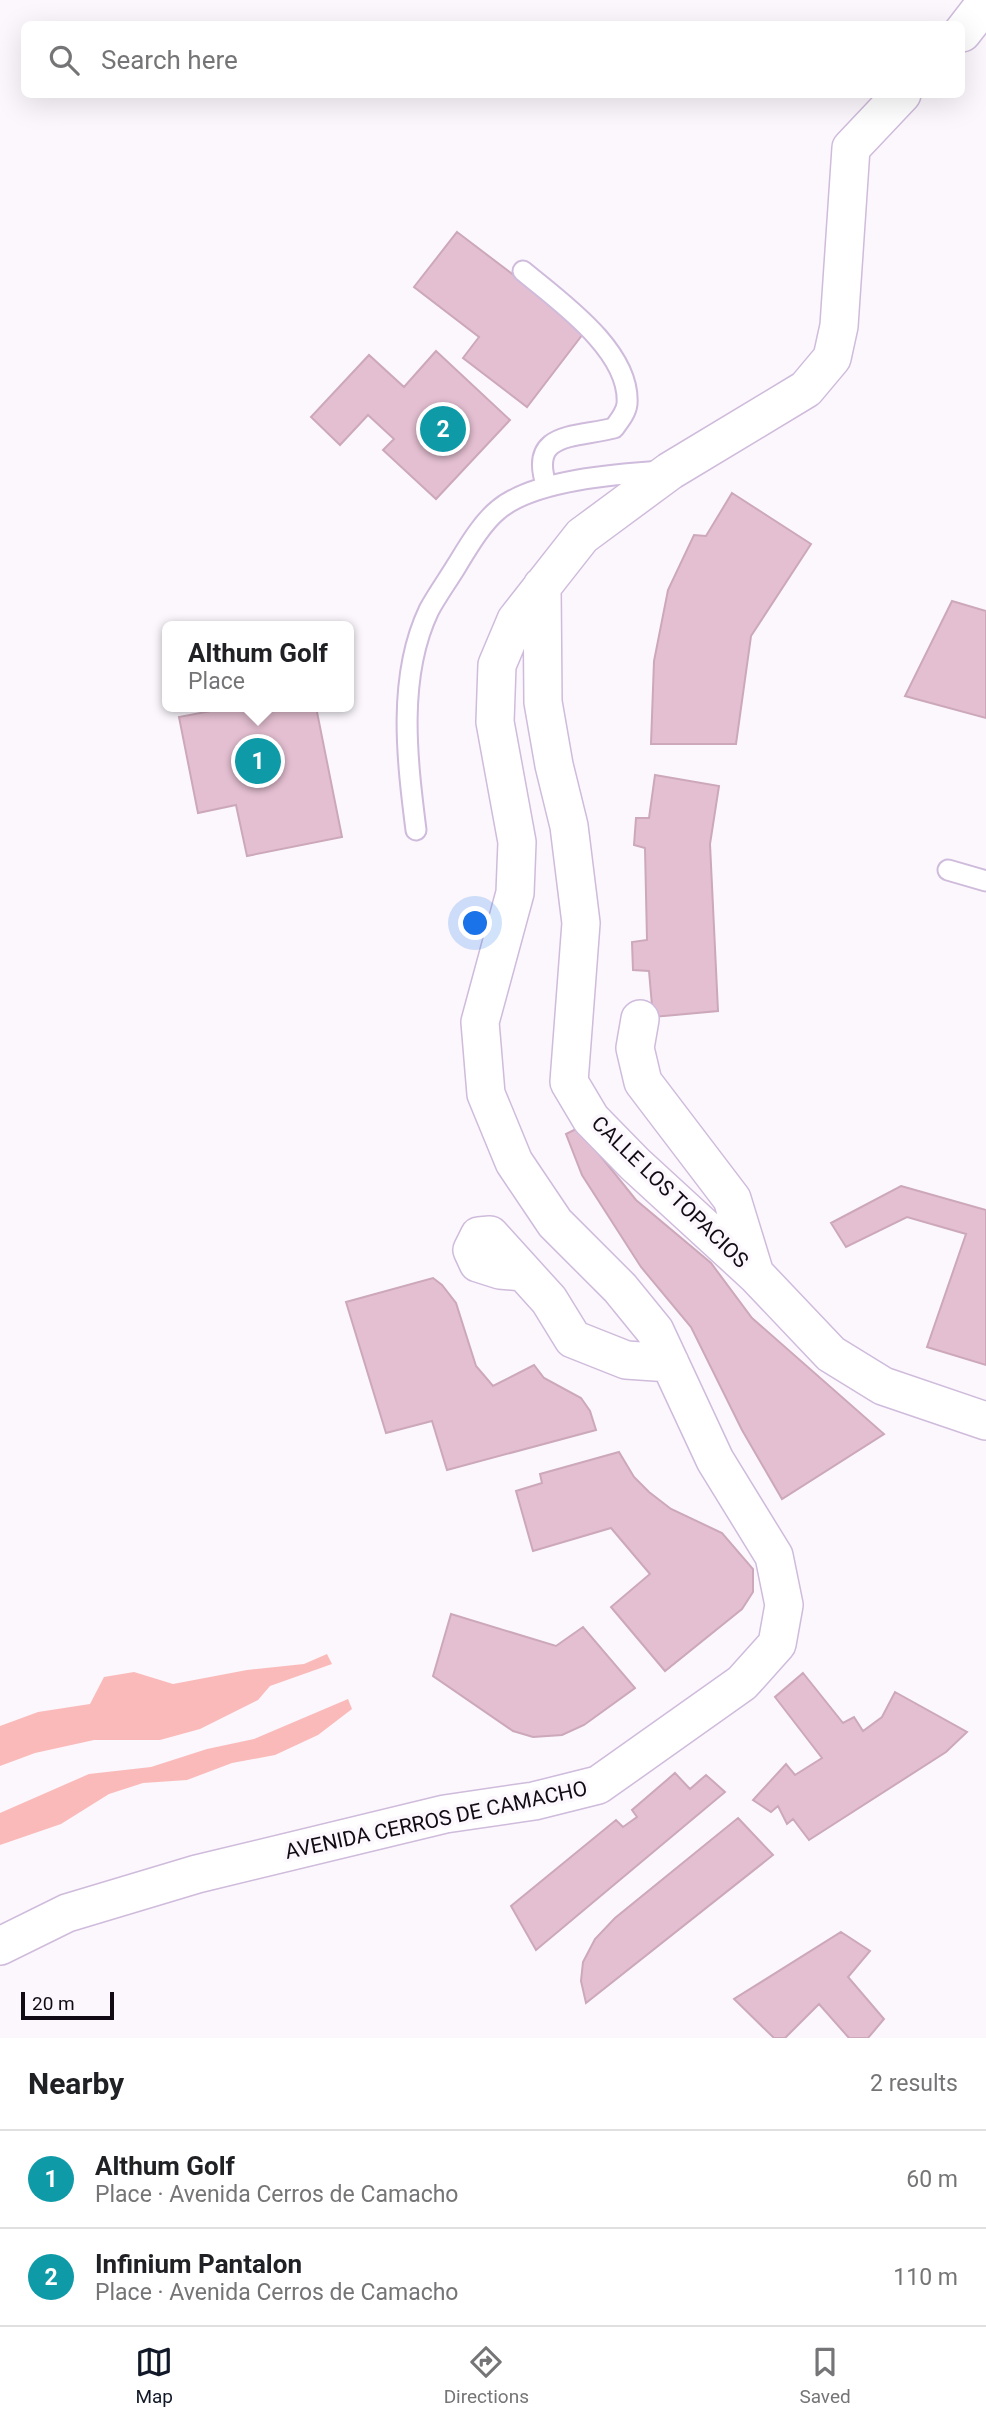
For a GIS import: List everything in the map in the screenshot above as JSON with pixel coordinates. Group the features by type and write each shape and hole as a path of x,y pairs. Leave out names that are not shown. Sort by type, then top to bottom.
{"street":[{"path":"965,28 986,2"},
{"name":"AVENIDA CERROS DE CAMACHO","path":"0,1946 67,1913 197,1874 445,1814 534,1801 598,1784 742,1683 777,1644 783,1605 774,1556 715,1460 655,1331 620,1288 555,1223 514,1162 486,1094 480,1022 515,893 517,842 495,722 497,665 516,620 582,536 670,471 806,389 832,358 839,326 851,148 898,98"},
{"name":"CALLE LOS TOPACIOS","path":"542,586 543,702 554,765 569,825 581,923 569,1082 591,1119 635,1164 756,1275 831,1354 883,1386 986,1421"},
{"path":"640,1019 635,1048 643,1082 732,1199 756,1275"},
{"path":"523,1272 549,1300 573,1339 626,1360 670,1363"}],"lane":[{"path":"523,271 597,333 624,382 627,403 614,428 557,438 545,450 541,471 547,487"},
{"path":"416,830 408,769 408,682 429,612 467,549 498,509 547,487 606,475 670,471"},
{"path":"948,870 986,881"}],"shaded area":[{"path":"327,1654 332,1664 270,1686 258,1700 200,1729 160,1740 94,1740 35,1753 0,1766 0,1726 38,1712 90,1704 104,1677 134,1672 173,1684 247,1670 304,1664"},
{"path":"348,1699 352,1709 318,1735 275,1755 232,1763 187,1780 143,1783 109,1794 61,1824 0,1845 0,1813 89,1774 151,1767 207,1749 254,1739"}],"building":[{"path":"457,232 586,330 527,407 463,358 479,337 414,287"},
{"path":"436,351 510,420 436,499 383,450 394,439 368,415 340,445 311,417 369,355 404,387"},
{"path":"732,493 811,544 751,636 736,744 651,744 654,661 668,590 694,535 706,536"},
{"path":"952,601 986,611 986,718 905,696"},
{"path":"206,712 317,712 342,837 247,856 236,805 198,813 179,717"},
{"path":"655,775 719,786 710,844 718,1011 653,1017 649,971 633,970 632,942 647,940 645,848 634,845 636,818 649,818"},
{"path":"578,1128 636,1200 711,1263 752,1318 884,1434 782,1499 742,1430 691,1327 641,1267 582,1175 566,1134"},
{"path":"901,1186 986,1210 986,1365 927,1347 966,1234 907,1217 846,1247 831,1223"},
{"path":"433,1278 456,1303 476,1366 493,1386 534,1365 544,1378 581,1398 590,1411 596,1430 447,1470 432,1421 386,1433 346,1302"},
{"path":"619,1452 634,1477 649,1492 671,1509 722,1533 753,1569 753,1592 742,1609 665,1671 611,1607 650,1574 611,1528 533,1551 516,1491 542,1483 540,1474"},
{"path":"451,1614 556,1646 583,1627 635,1688 584,1725 562,1735 533,1737 513,1731 433,1676"},
{"path":"803,1673 843,1723 854,1717 863,1731 882,1717 895,1692 967,1732 946,1752 809,1840 793,1819 787,1824 778,1806 771,1812 753,1800 786,1764 795,1775 822,1758 775,1697"},
{"path":"675,1773 690,1789 706,1775 725,1792 536,1950 511,1906 616,1820 623,1827 637,1817 632,1810"},
{"path":"738,1818 773,1855 586,2003 581,1981 583,1962 595,1939 615,1918"},
{"path":"841,1932 870,1951 848,1977 884,2019 868,2038 849,2038 819,2004 785,2038 774,2038 734,1999"}],"place":[{"name":"Infinium Pantalon","path":"443,429"},
{"name":"Althum Golf","path":"258,761"}]}
